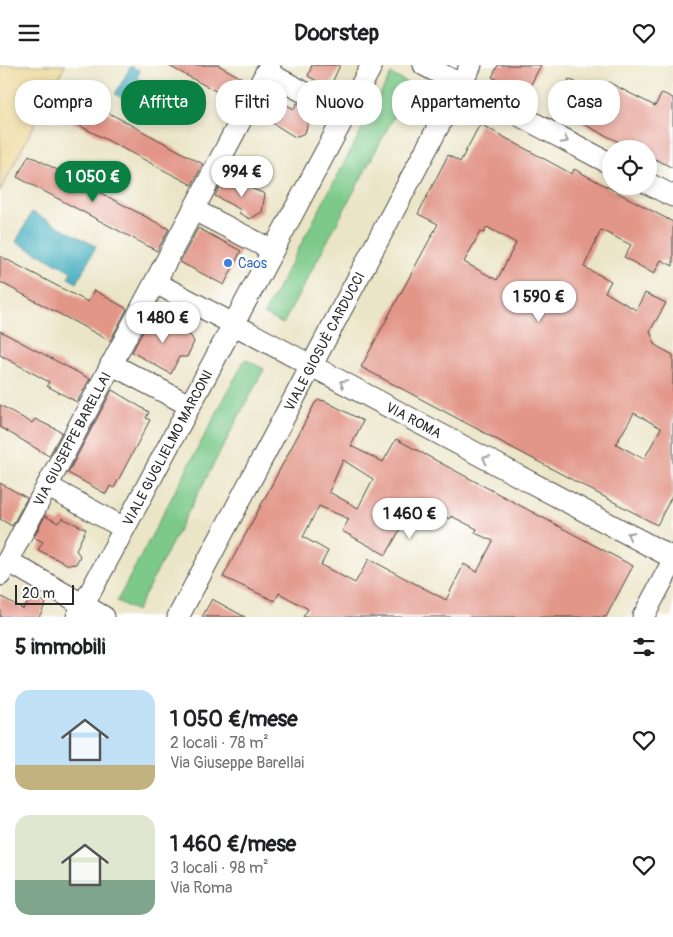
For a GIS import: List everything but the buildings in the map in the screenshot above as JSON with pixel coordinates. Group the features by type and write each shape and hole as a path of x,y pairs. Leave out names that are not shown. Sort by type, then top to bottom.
{"street":[{"name":"VIALE GUGLIELMO MARCONI","path":"364,80 372,65"},
{"path":"424,65 451,80"},
{"name":"VIALE GIOSUÈ CARDUCCI","path":"463,80 471,65"},
{"path":"268,69 297,86"},
{"name":"VIA GIUSEPPE BARELLAI","path":"4,568 268,69"},
{"name":"VIALE GUGLIELMO MARCONI","path":"80,611 340,125"},
{"name":"VIALE GIOSUÈ CARDUCCI","path":"178,617 439,125"},
{"path":"536,125 602,159"},
{"path":"657,188 673,196"},
{"path":"194,210 272,250"},
{"name":"VIA ROMA","path":"156,283 673,559"},
{"path":"111,364 189,405"},
{"path":"47,486 124,528"},
{"path":"643,617 673,559"},
{"path":"4,568 80,611 104,617"}],"green space":[{"path":"391,74 402,80 392,80 392,120 283,324 264,314 364,125 382,125 382,91"},
{"path":"245,359 264,369 136,611 117,601"}],"sand":[{"path":"0,65 65,65 57,80 15,80 15,125 34,125 0,191"}],"water":[{"path":"131,66 140,71 137,78 141,80 123,80"},
{"path":"121,84 121,97 115,94"},
{"path":"32,212 96,246 77,283 68,278 71,271 16,242"}],"place":[{"name":"Caos","path":"228,263"}]}
